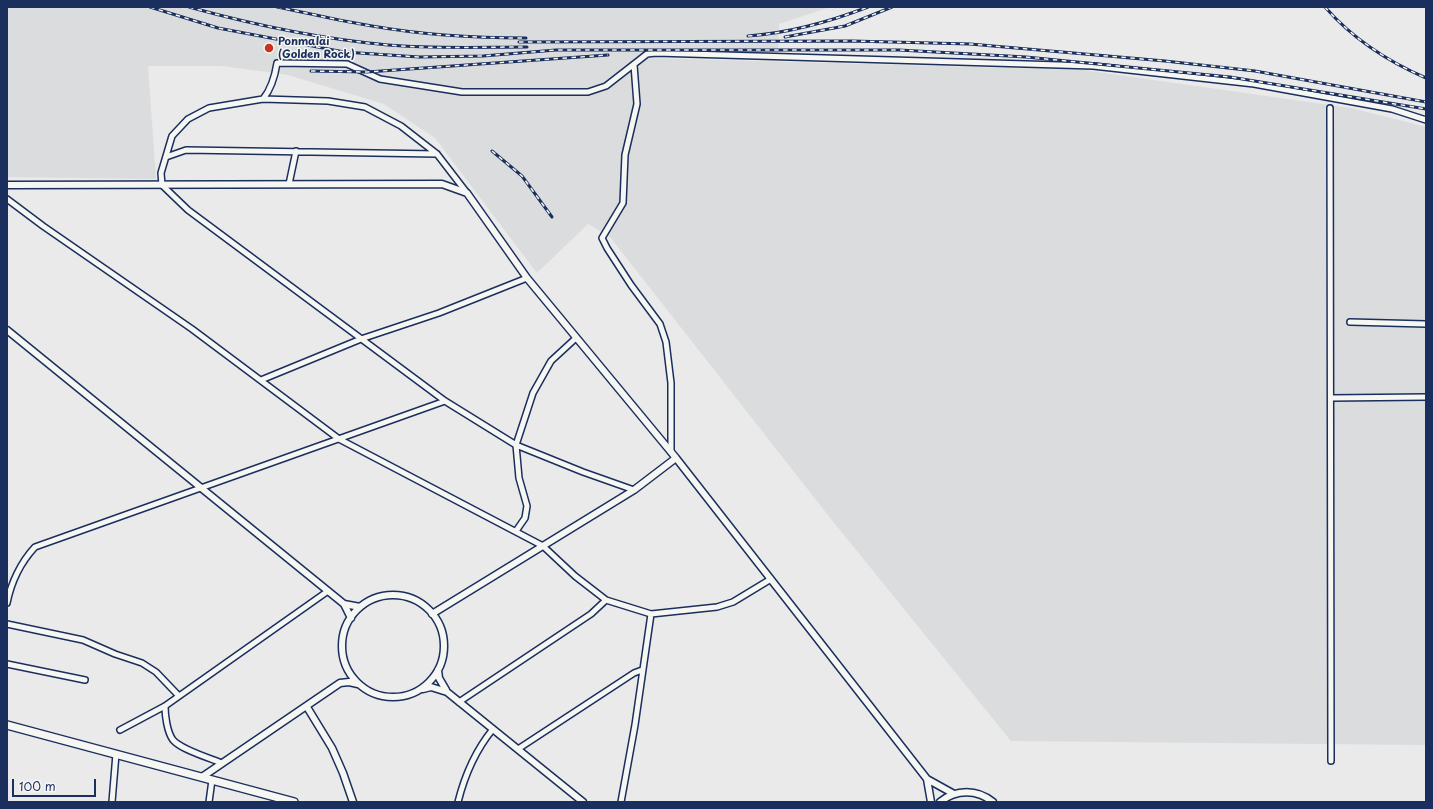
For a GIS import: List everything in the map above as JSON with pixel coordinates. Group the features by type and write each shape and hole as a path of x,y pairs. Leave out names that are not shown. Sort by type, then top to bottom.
{"main road":[{"path":"7,725 293,802"}],"street":[{"path":"263,99 269,92 277,63 347,64 380,79 462,92 505,94 588,92 606,86 647,54 656,54 1093,66 1254,84 1392,109 1426,120"},
{"path":"634,64 637,104 625,155 623,203 602,238 631,285 660,324 666,342 671,383 671,452"},
{"path":"634,490 583,472 516,445 445,401 188,210 162,184 161,173 172,136 188,119 209,108 263,99 328,101 365,107 401,126 437,154 467,193 527,278 676,458 927,779 954,794"},
{"path":"1330,108 1331,761"},
{"path":"166,156 186,150 437,154"},
{"path":"290,184 296,151"},
{"path":"7,185 442,184 467,193"},
{"path":"7,199 261,380 339,439 543,546 575,576 606,600 651,614 717,607 733,602 771,579"},
{"path":"261,380 361,338 439,313 527,278"},
{"path":"1350,322 1426,324"},
{"path":"7,330 344,604 351,618"},
{"path":"516,531 525,518 527,506 520,478 516,445 533,393 551,361 576,338"},
{"path":"1331,398 1426,397"},
{"path":"7,603 9,593 24,558 36,547 445,401"},
{"path":"432,614 634,490 676,458"},
{"path":"120,730 179,696 328,591"},
{"path":"358,684 346,667 342,654 342,642 345,629 351,618 360,607 378,598 398,596 417,602 432,614 439,625 444,644 443,658 438,670 430,681 420,689"},
{"path":"459,702 591,614 606,600"},
{"path":"344,604 360,607"},
{"path":"621,802 635,725 651,614"},
{"path":"7,624 83,640 115,654 142,663 156,672 179,696"},
{"path":"7,664 85,680"},
{"path":"202,778 340,683 344,676 346,667"},
{"path":"438,670 439,678 447,692 583,802"},
{"path":"518,749 634,672 642,670"},
{"path":"340,683 350,682 358,684 375,694 388,697 402,696 420,689 431,687 447,692"},
{"path":"164,706 167,724 173,739 182,746 222,763"},
{"path":"307,707 332,748 344,773 353,802"},
{"path":"458,802 468,770 480,746 493,729"},
{"path":"112,802 116,754"},
{"path":"927,779 931,802"},
{"path":"209,802 212,780"},
{"path":"940,802 954,794 972,792 983,795 993,802"}],"shaded area":[{"path":"7,7 830,7 779,24 778,54 650,52 647,58 1083,70 1351,108 1426,127 1426,745 1011,741 831,519 610,237 588,224 537,273 435,138 384,104 288,75 223,66 148,66 156,179 7,177"}],"railway":[{"path":"150,7 218,28 344,52 419,57 483,56 556,50 899,50 1026,57 1230,77 1426,109"},
{"path":"189,7 238,20 288,30 338,39 388,45 458,48 527,47"},
{"path":"277,7 360,24 410,32 468,37 526,38"},
{"path":"748,36 763,35 809,26 868,7"},
{"path":"785,37 845,26 892,7"},
{"path":"1325,7 1359,39 1398,65 1426,78"},
{"path":"519,42 852,41 970,44 1165,61 1255,71 1426,102"},
{"path":"311,71 367,72 608,55"},
{"path":"492,151 522,176 552,217"}],"place":[{"name":"Ponmalai (Golden Rock)","path":"269,48"}]}
